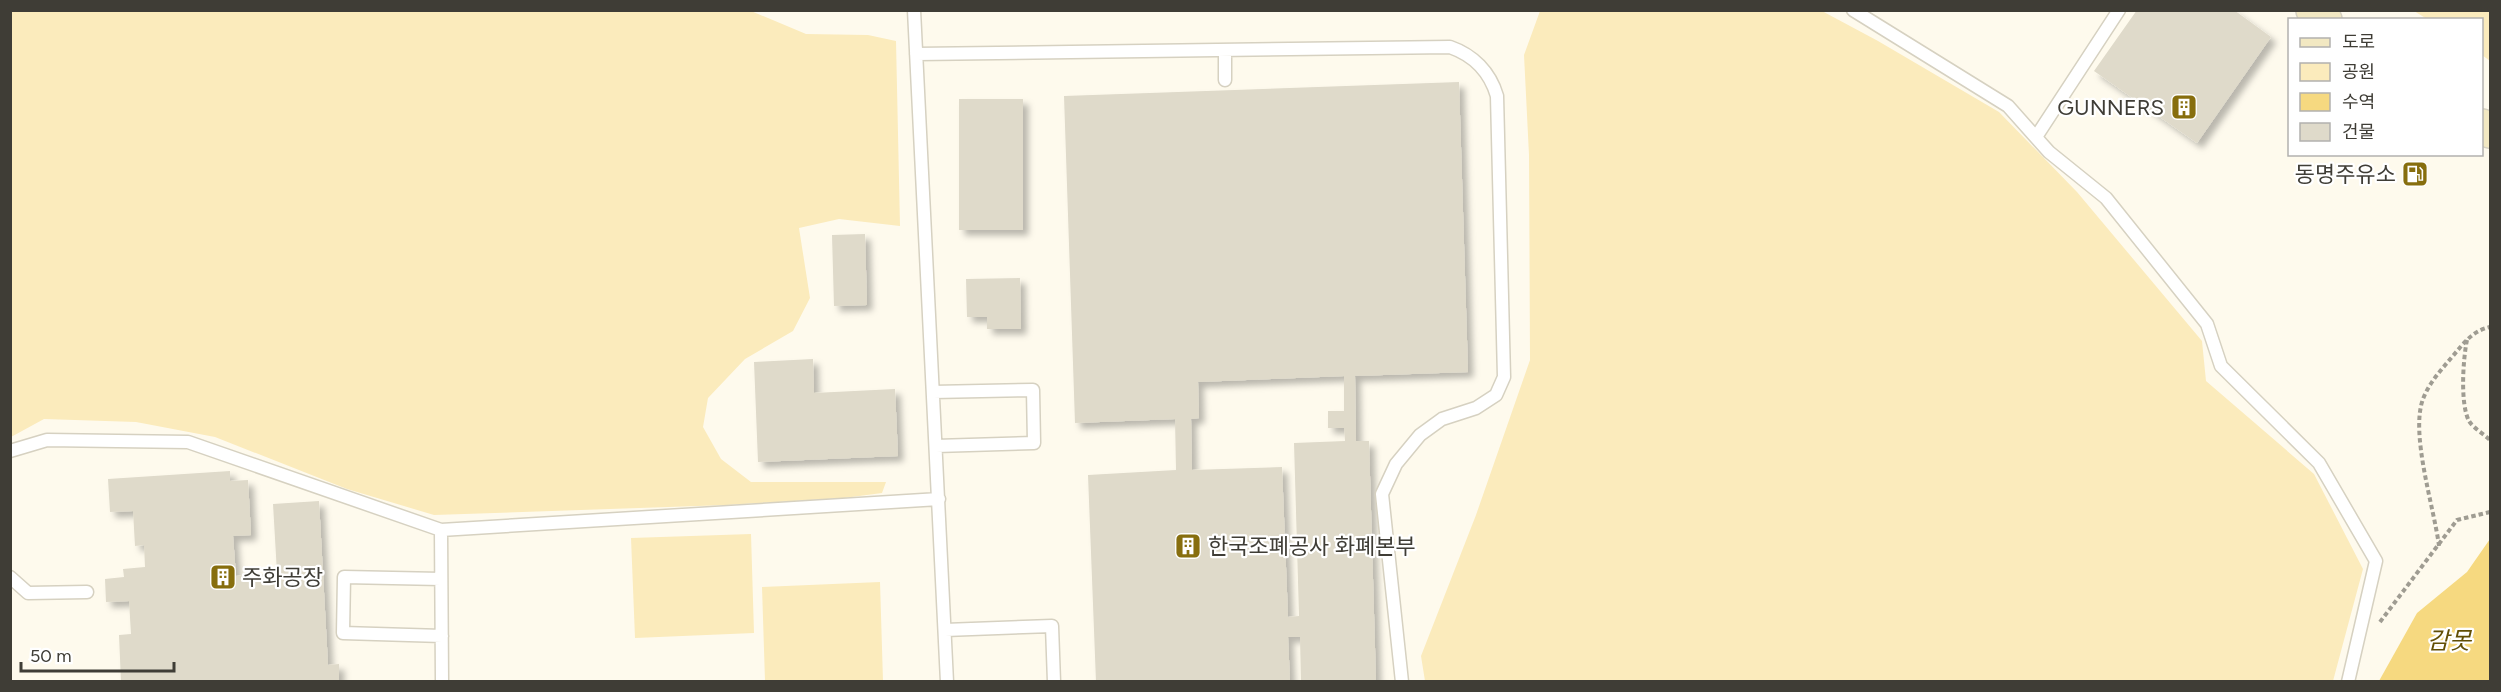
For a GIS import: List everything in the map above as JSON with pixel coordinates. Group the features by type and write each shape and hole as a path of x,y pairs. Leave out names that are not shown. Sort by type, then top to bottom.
{"lane":[{"path":"914,10 947,681"},
{"path":"1853,10 2007,106 2049,152 2106,198 2207,324 2221,366 2319,463 2376,561 2348,681"},
{"path":"2036,137 2120,10"},
{"path":"916,54 1450,47 1461,51 1492,78 1497,96 1504,376 1496,395 1476,408 1442,419 1420,435 1396,464 1382,494 1402,681"},
{"path":"1225,50 1225,80"},
{"path":"933,392 1033,390 1034,443 936,446"},
{"path":"10,451 47,440 188,442 441,530 939,499"},
{"path":"441,530 442,681"},
{"path":"441,579 344,577 343,633 442,636"},
{"path":"11,580 28,593 87,592"},
{"path":"945,630 1052,626 1054,681"}],"path":[{"path":"2439,546 2420,444 2422,401 2439,372 2476,330 2490,327"},
{"path":"2467,340 2463,355 2463,387 2469,421 2490,440"},
{"path":"2376,626 2457,520 2490,512"}],"green space":[{"path":"11,11 751,11 806,34 868,35 896,41 900,226 839,219 799,228 810,298 793,331 745,359 708,398 703,427 721,459 751,482 886,482 882,493 844,498 727,505 434,515 347,489 215,437 136,422 44,419 11,437"},
{"path":"1540,11 1822,11 1999,112 2077,192 2202,341 2206,381 2314,474 2363,569 2333,681 1425,681 1421,656 1476,515 1530,360 1529,155 1524,55"},
{"path":"2414,11 2490,11 2490,61 2483,56 2483,18 2425,18"},
{"path":"751,534 754,633 635,638 631,538"},
{"path":"880,582 883,681 765,681 762,587"}],"water":[{"name":"감못","path":"2490,539 2490,681 2379,681 2417,613 2467,572"}],"building":[{"name":"GUNNERS","path":"2137,10 2234,10 2271,37 2197,143 2094,71"},
{"path":"1459,82 1468,372 1355,376 1356,441 1369,441 1376,682 1301,682 1300,637 1288,637 1290,682 1096,682 1088,475 1176,470 1175,419 1075,423 1064,96","holes":["1344,376 1344,411 1328,411 1328,428 1344,428 1345,441 1294,443 1299,616 1288,617 1282,467 1192,470 1191,419 1199,418 1198,382"]},
{"path":"959,99 1023,99 1023,230 959,230"},
{"path":"865,234 867,305 834,306 832,235"},
{"path":"1020,278 1021,329 987,329 987,317 967,317 966,279"},
{"path":"813,359 814,393 895,389 898,456 758,462 754,362"},
{"name":"주화공장","path":"230,471 230,481 248,480 251,535 233,536 236,576 277,573 273,504 319,501 328,665 339,664 339,682 121,682 119,635 131,634 129,601 106,602 105,579 124,577 123,569 145,567 144,545 135,546 133,511 110,512 108,479"}],"place":[{"name":"GUNNERS","path":"2184,107"},
{"name":"동명주유소","path":"2415,174"},
{"name":"한국조폐공사 화폐본부","path":"1188,546"},
{"name":"주화공장","path":"223,577"}]}
